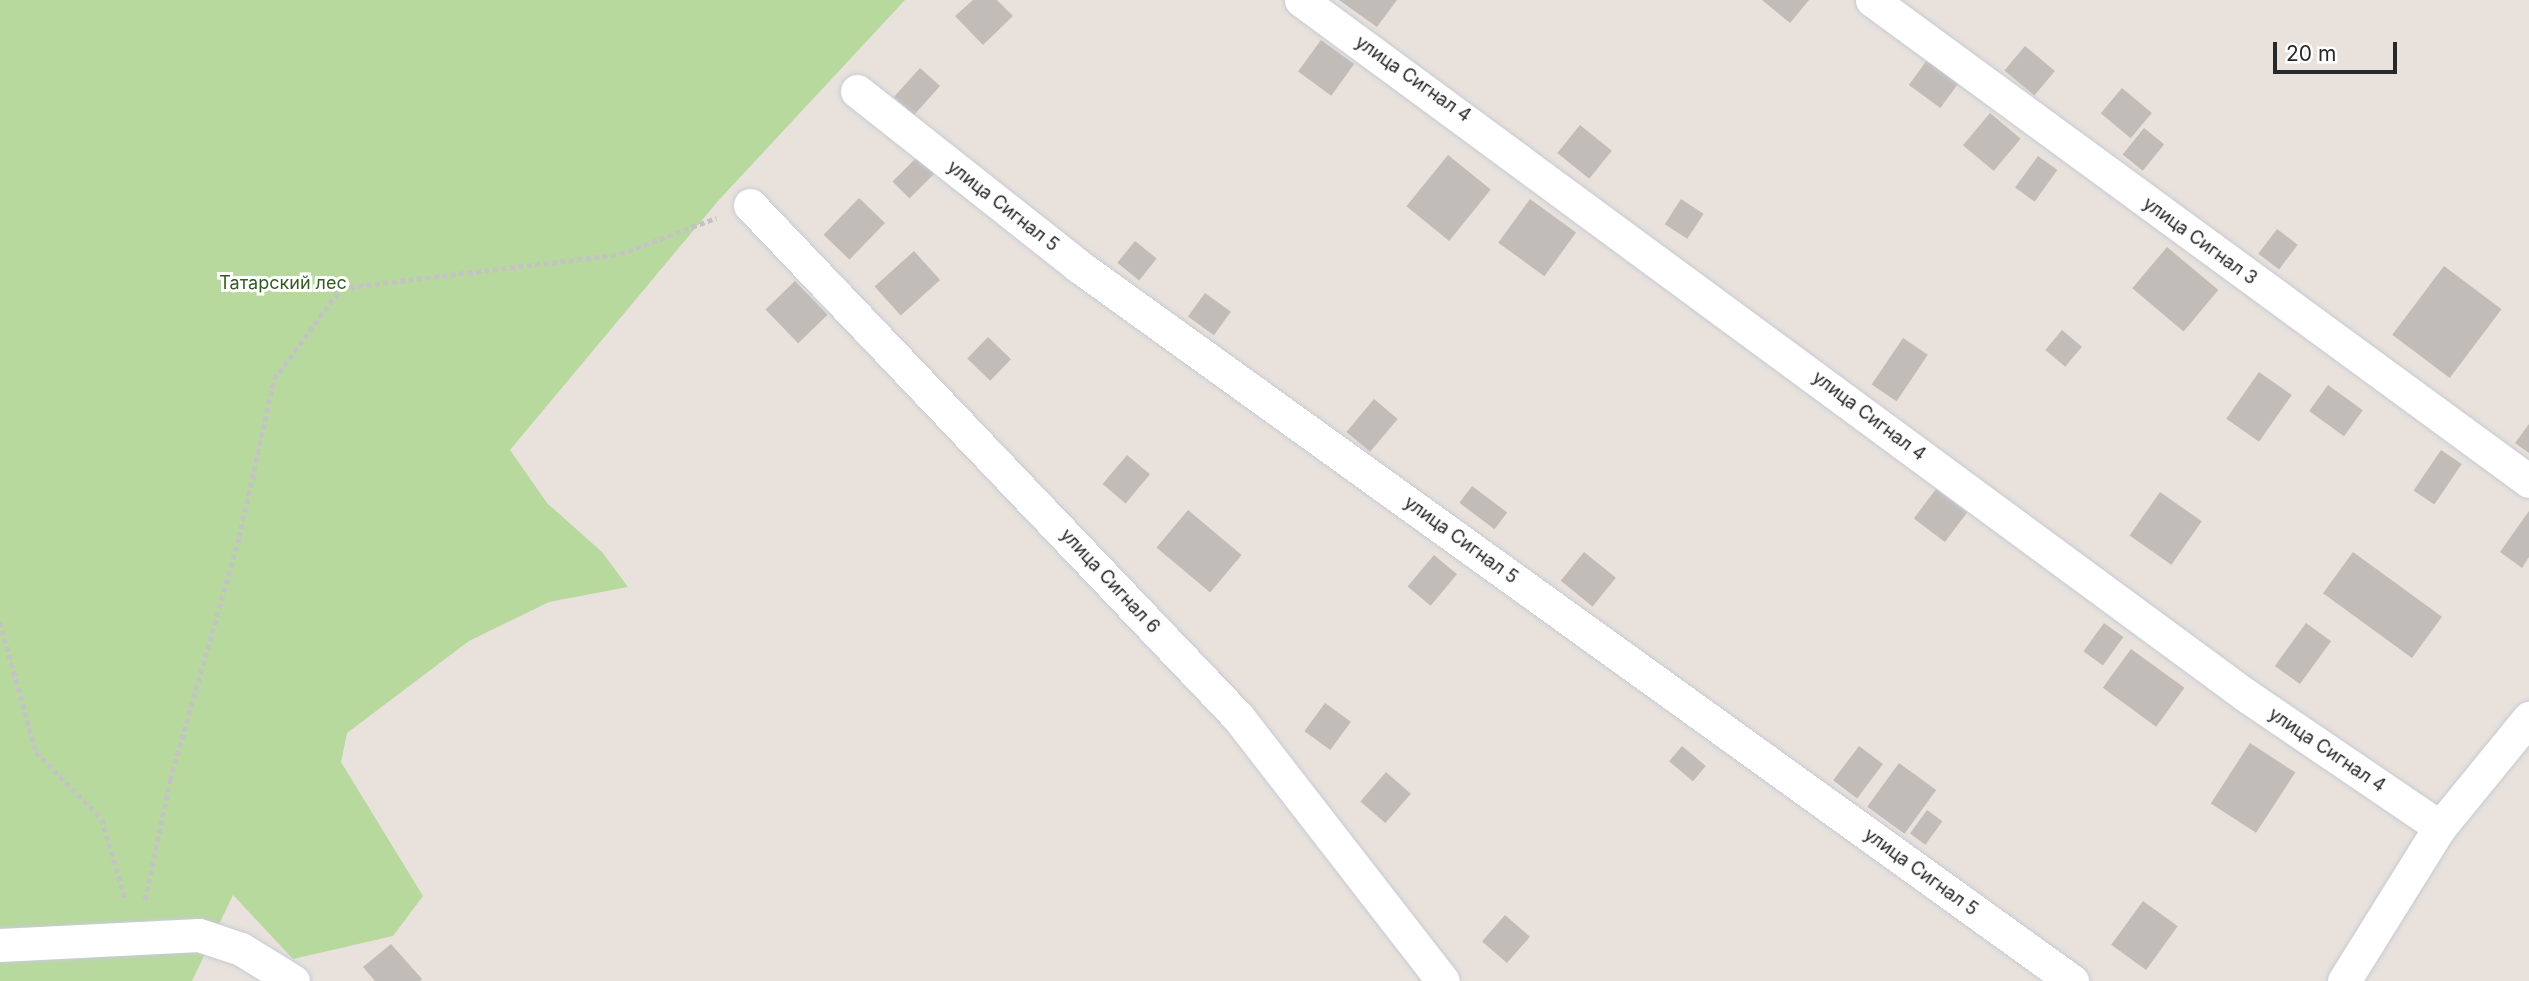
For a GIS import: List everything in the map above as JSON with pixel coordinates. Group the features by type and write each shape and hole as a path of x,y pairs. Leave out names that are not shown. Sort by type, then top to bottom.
{"street":[{"name":"улица Сигнал 4","path":"1301,0 2244,694 2441,827"},
{"name":"улица Сигнал 3","path":"1872,0 2529,481"},
{"name":"улица Сигнал 5","path":"857,91 1077,265 2072,981"},
{"name":"улица Сигнал 6","path":"750,205 1238,717 1443,981"},
{"path":"2344,981 2441,827 2529,718"},
{"path":"0,946 198,935 241,949 293,981"}],"path":[{"path":"137,939 170,780 239,537 274,379 341,288 620,254 750,205"},
{"path":"0,622 36,752 102,819 137,939"}],"green space":[{"name":"Татарский лес","path":"0,0 905,0 718,201 510,450 547,503 602,552 628,587 549,602 469,641 347,733 341,762 423,896 393,936 293,959 233,895 192,981 0,981"}],"building":[{"path":"973,0 997,0 1013,16 983,45 955,16"},
{"path":"1339,0 1397,0 1377,27"},
{"path":"1762,0 1809,0 1790,23"},
{"path":"1321,40 1354,64 1331,96 1298,72"},
{"path":"2025,46 2055,71 2034,96 2004,71"},
{"path":"1930,56 1962,79 1940,108 1909,85"},
{"path":"920,68 940,86 914,115 894,97"},
{"path":"2122,88 2152,113 2131,138 2101,113"},
{"path":"1990,113 2021,139 1994,171 1963,145"},
{"path":"1580,125 1612,151 1589,179 1557,153"},
{"path":"2144,128 2164,144 2143,171 2123,154"},
{"path":"1448,155 1491,190 1449,241 1406,206"},
{"path":"918,156 935,173 910,198 893,181"},
{"path":"2038,156 2057,170 2034,202 2015,188"},
{"path":"859,198 885,223 849,260 824,235"},
{"path":"1530,199 1576,233 1544,276 1498,243"},
{"path":"1681,199 1704,214 1687,239 1665,224"},
{"path":"2277,229 2298,245 2279,269 2258,254"},
{"path":"1135,241 1157,259 1139,280 1117,263"},
{"path":"2167,247 2218,290 2184,331 2132,288"},
{"path":"914,251 940,280 901,315 875,286"},
{"path":"2444,266 2502,309 2450,378 2392,335"},
{"path":"795,281 828,315 798,343 766,309"},
{"path":"1205,293 1231,312 1214,335 1188,316"},
{"path":"2062,330 2082,347 2065,367 2045,350"},
{"path":"988,337 1011,359 990,381 967,359"},
{"path":"1903,338 1928,355 1897,401 1872,384"},
{"path":"2259,372 2292,395 2259,442 2226,419"},
{"path":"2328,385 2363,410 2344,436 2309,411"},
{"path":"1374,399 1398,419 1370,452 1346,432"},
{"path":"2529,424 2529,453 2515,443"},
{"path":"2441,450 2462,464 2434,505 2414,491"},
{"path":"1127,455 1150,474 1126,503 1103,484"},
{"path":"1472,486 1507,512 1495,529 1459,503"},
{"path":"1936,489 1967,512 1945,542 1914,519"},
{"path":"2160,492 2202,521 2171,565 2130,535"},
{"path":"1188,510 1242,555 1210,593 1157,548"},
{"path":"2529,511 2529,557 2522,568 2500,552"},
{"path":"1584,552 1616,578 1593,607 1561,581"},
{"path":"2353,552 2442,617 2412,658 2323,593"},
{"path":"1434,555 1457,574 1431,606 1408,586"},
{"path":"2104,623 2123,637 2103,665 2083,651"},
{"path":"2306,623 2331,641 2300,684 2275,666"},
{"path":"2131,649 2184,688 2156,727 2103,688"},
{"path":"1325,703 1351,722 1330,750 1304,731"},
{"path":"2250,743 2295,772 2256,833 2211,803"},
{"path":"1682,746 1706,766 1693,781 1669,761"},
{"path":"1859,746 1883,764 1857,798 1833,780"},
{"path":"1899,763 1936,790 1904,834 1867,807"},
{"path":"1386,772 1411,794 1385,823 1360,801"},
{"path":"1927,810 1942,821 1925,845 1910,833"},
{"path":"2143,901 2178,926 2146,970 2111,945"},
{"path":"1505,915 1530,937 1507,963 1482,941"},
{"path":"391,944 422,979 420,981 375,981 363,967"}]}
